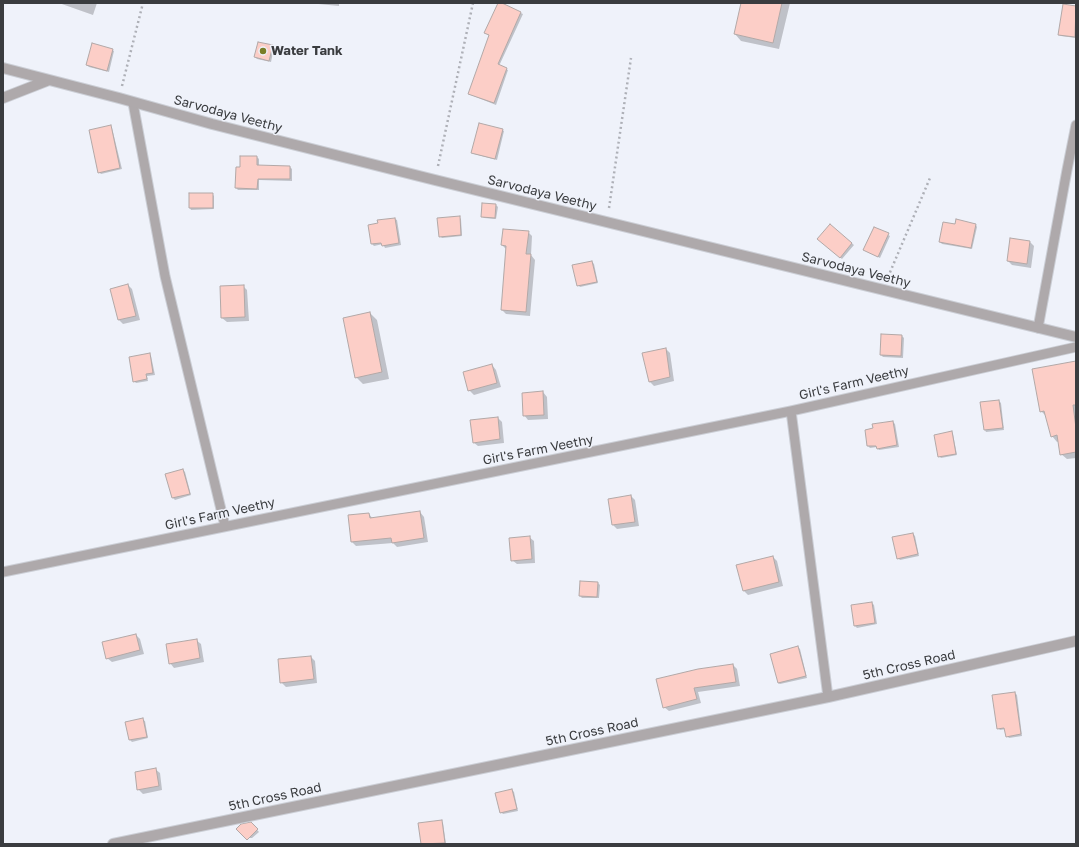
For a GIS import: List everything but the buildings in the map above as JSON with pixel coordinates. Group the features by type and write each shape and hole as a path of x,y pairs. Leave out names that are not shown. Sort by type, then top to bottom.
{"street":[{"name":"Sarvodaya Veethy","path":"3,68 133,103 435,180 1076,337"},
{"path":"3,98 49,80"},
{"name":"5th Cross Road","path":"113,844 828,697 1076,641"}],"lane":[{"path":"133,103 165,276 225,526"},
{"path":"1038,328 1066,170 1076,125"},
{"name":"Girl's Farm Veethy","path":"3,572 791,411 1076,347"},
{"path":"791,411 828,697"}],"path":[{"path":"119,98 143,3"},
{"path":"435,180 473,3"},
{"path":"607,223 631,58"},
{"path":"882,290 930,178"}],"place":[{"name":"Water Tank","path":"263,51"}]}
